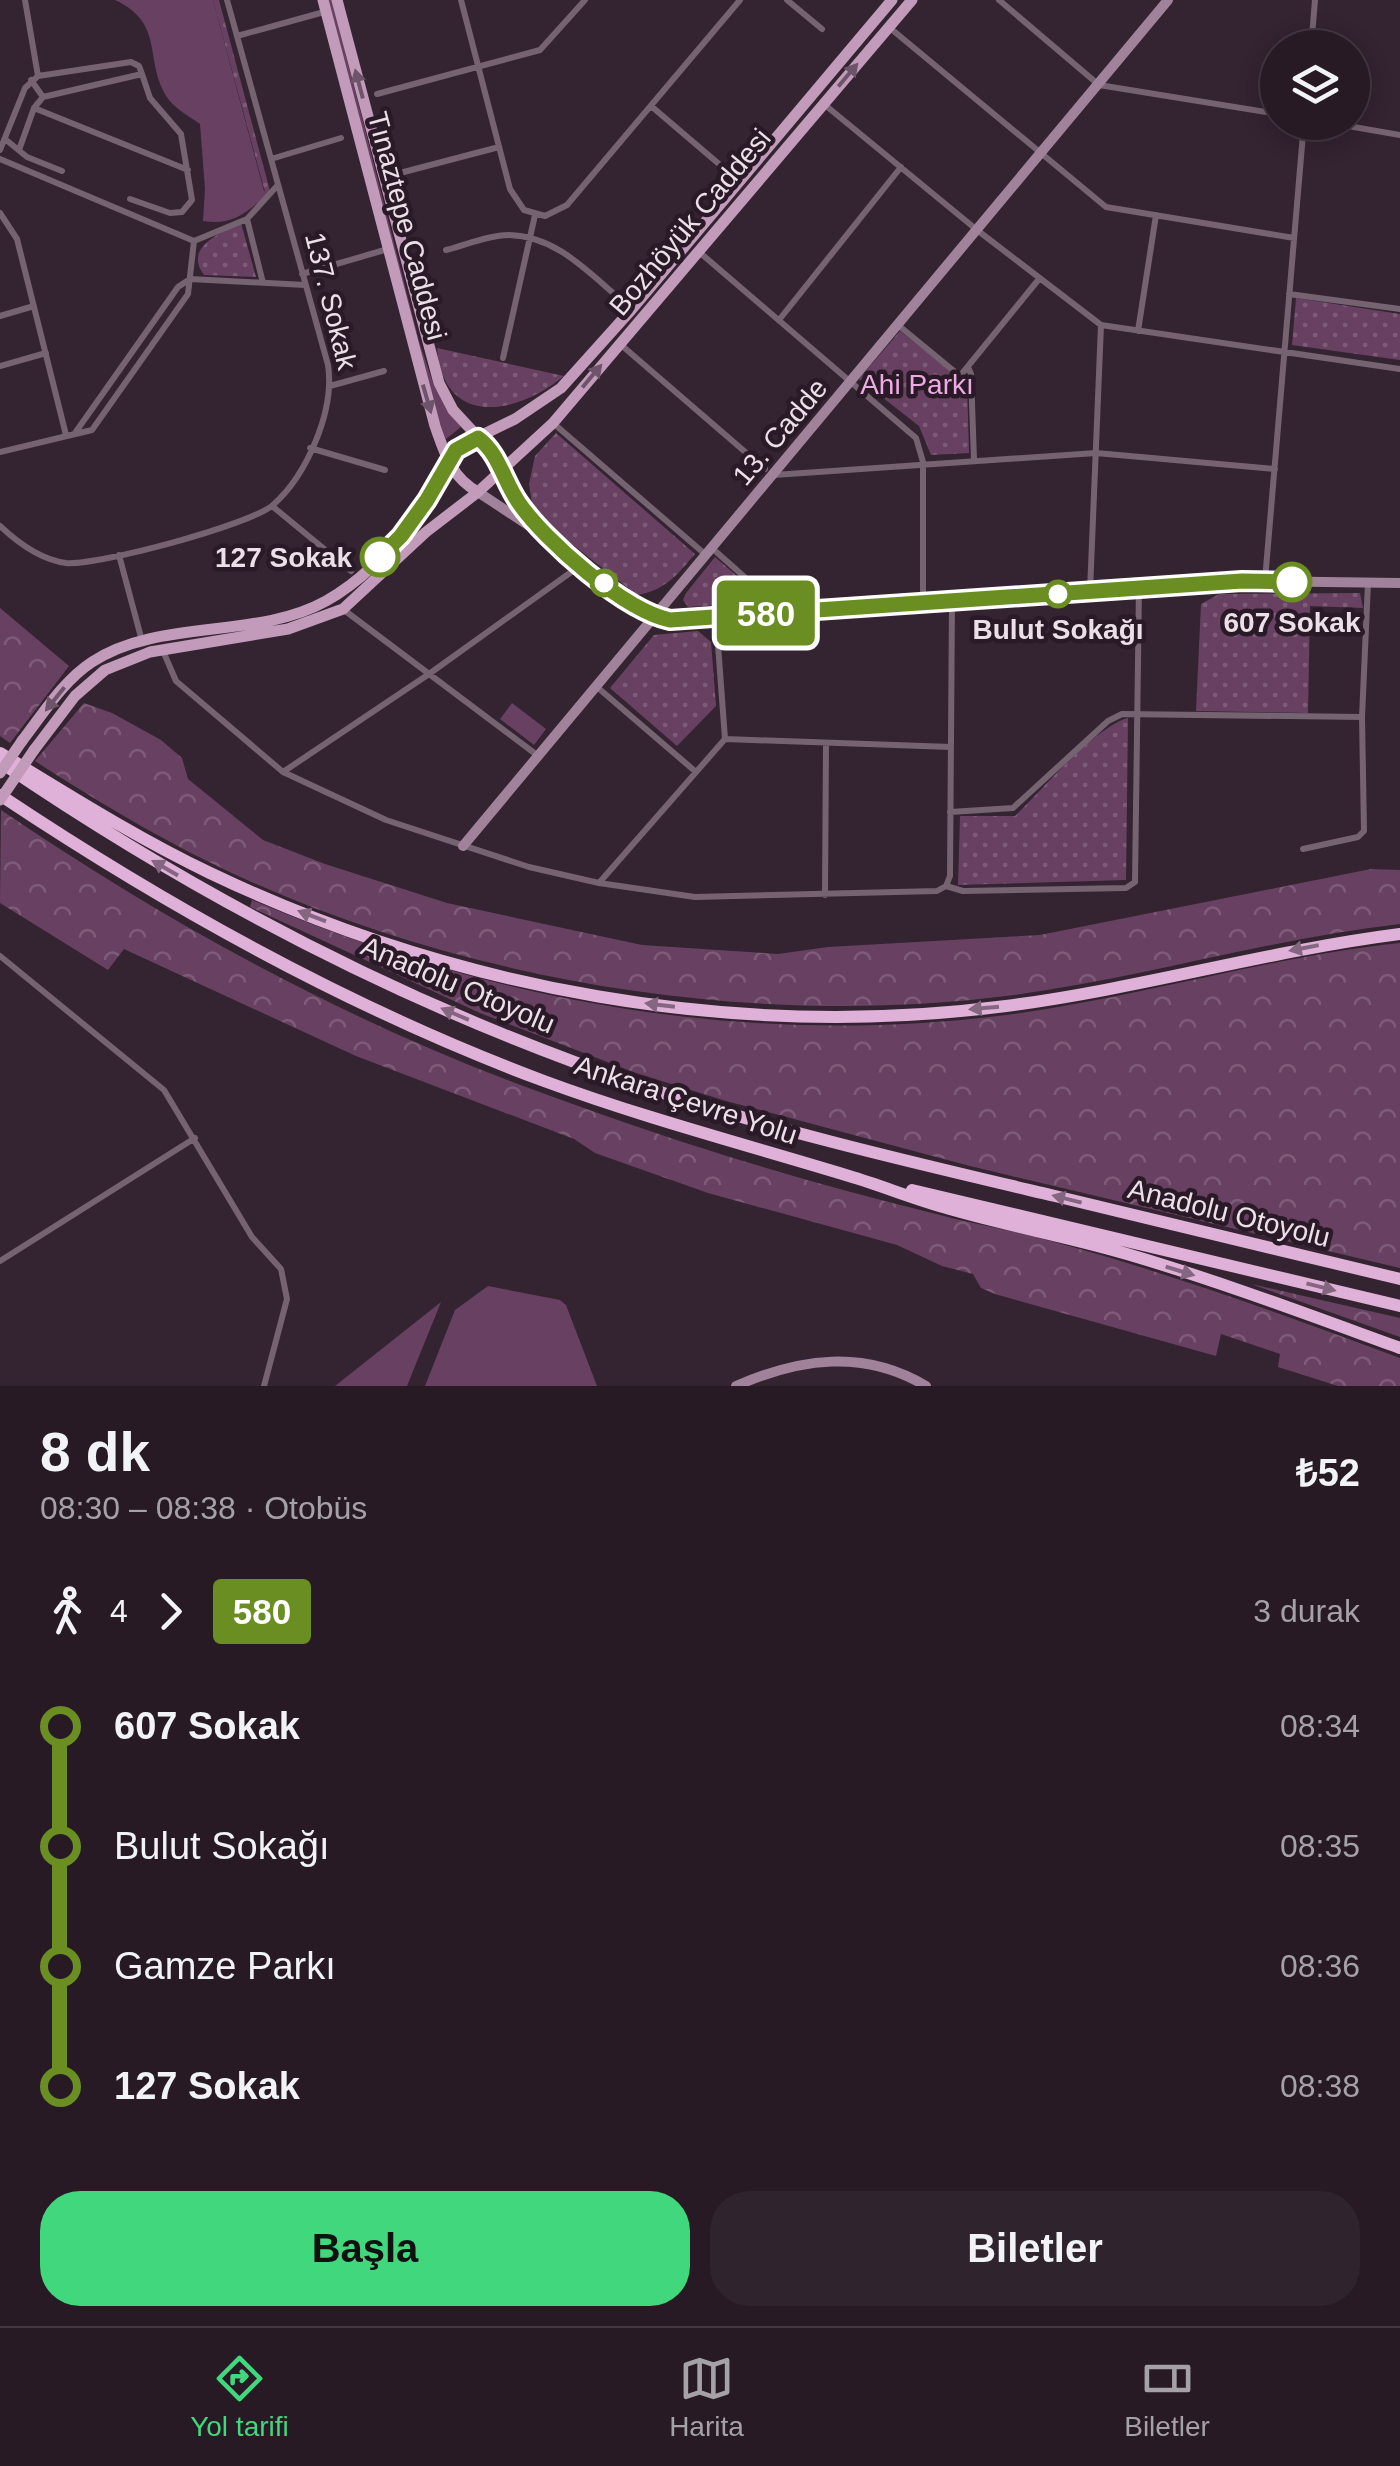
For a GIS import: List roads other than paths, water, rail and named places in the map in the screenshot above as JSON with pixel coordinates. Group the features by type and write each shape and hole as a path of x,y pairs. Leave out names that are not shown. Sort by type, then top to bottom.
{"highway":[{"path":"0,753 166,851 334,925 464,968 542,986 665,1006 806,1016 928,1014 1080,995 1303,948 1400,934"},
{"name":"Anadolu Otoyolu","path":"0,762 132,848 294,938 401,991 557,1055 674,1096 812,1137 1400,1280"},
{"name":"Ankara Çevre Yolu","path":"0,798 166,900 281,963 386,1014 548,1082 944,1208 1066,1237 1182,1271 1400,1348"},
{"name":"Anadolu Otoyolu","path":"851,1176 1400,1306"}],"main road":[{"name":"Tınaztepe Caddesi","path":"337,0 439,383 453,410 478,438"},
{"name":"Bozhöyük Caddesi","path":"478,438 518,418 561,388 892,0"},
{"name":"Bozhöyük Caddesi","path":"500,471 553,423 912,0"},
{"name":"Tınaztepe Caddesi","path":"324,6 414,353 448,464"},
{"path":"0,773 66,684 86,666 106,654 142,642 280,618 325,602 356,581 401,536 461,445 478,438 492,450 500,471 426,532 343,609 288,629 125,660 92,679 75,696 0,798"},
{"path":"448,464 466,485 478,492"}],"street":[{"path":"25,0 34,78 42,97"},
{"name":"137. Sokak","path":"227,0 330,386 310,448 294,479 272,506"},
{"path":"460,0 513,196 535,215 556,213 567,205 740,0"},
{"path":"377,94 540,50 585,0"},
{"path":"787,0 822,29"},
{"path":"999,0 1098,84 1260,111"},
{"name":"13. Cadde","path":"463,846 710,552 770,472 852,381 1168,0"},
{"path":"1312,30 1315,0"},
{"path":"236,36 324,6"},
{"path":"889,27 1106,207 1294,238"},
{"path":"34,78 131,62 140,66 150,98 181,134 192,200 182,212 170,213 130,199"},
{"path":"19,150 42,97 142,74"},
{"path":"0,150 34,78"},
{"path":"824,104 1101,325 1400,369"},
{"path":"651,106 726,170"},
{"path":"34,108 188,170"},
{"path":"1370,130 1400,135"},
{"path":"271,159 340,138"},
{"path":"4,139 62,171"},
{"path":"1265,581 1302,140"},
{"path":"400,173 499,147"},
{"path":"0,158 194,240 247,219 278,185"},
{"path":"779,320 901,167"},
{"path":"0,214 17,239 70,434"},
{"path":"503,358 535,215"},
{"path":"1138,330 1156,216"},
{"path":"247,219 264,283"},
{"path":"446,250 506,235 530,238 557,247 619,298"},
{"path":"0,452 92,430 188,294 194,240"},
{"path":"302,274 388,249"},
{"path":"698,251 916,438 923,462 923,603"},
{"path":"190,279 306,285"},
{"path":"898,326 960,376 1039,279"},
{"path":"1290,294 1400,309"},
{"path":"0,316 34,306"},
{"path":"1090,592 1101,325"},
{"path":"620,344 770,472 1096,453 1275,469"},
{"path":"0,366 46,353"},
{"path":"968,367 974,460"},
{"path":"330,386 384,370"},
{"path":"553,423 784,612"},
{"path":"310,448 385,470"},
{"path":"500,471 546,538"},
{"path":"478,492 644,612 670,620 1265,581 1400,583"},
{"path":"0,526 33,551 60,562 80,564 243,522 272,506 351,572"},
{"path":"119,555 142,642"},
{"path":"283,772 581,565"},
{"path":"1303,849 1362,834 1368,583"},
{"path":"946,886 963,891 1126,888 1135,882 1139,588"},
{"path":"163,650 176,681 283,772 386,820 529,867 598,883 695,897 937,891 946,886 950,876 952,601"},
{"path":"343,609 538,756"},
{"path":"598,883 725,739 716,617"},
{"path":"597,687 696,772"},
{"path":"950,812 1014,808 1108,721 1122,714 1362,717"},
{"path":"725,739 951,747"},
{"path":"824,895 826,742"},
{"path":"2,960 151,1077 174,1102 252,1237 284,1275 288,1299 264,1386"},
{"path":"0,1261 194,1138"},
{"path":"736,1386 791,1366 836,1360 885,1368 926,1386"}],"place":[{"name":"127 Sokak","path":"380,557"},
{"name":"607 Sokak","path":"1292,582"},
{"name":"Bulut Sokağı","path":"1058,594"}],"park label":[{"name":"Ahi Parkı","path":"917,384"}]}
